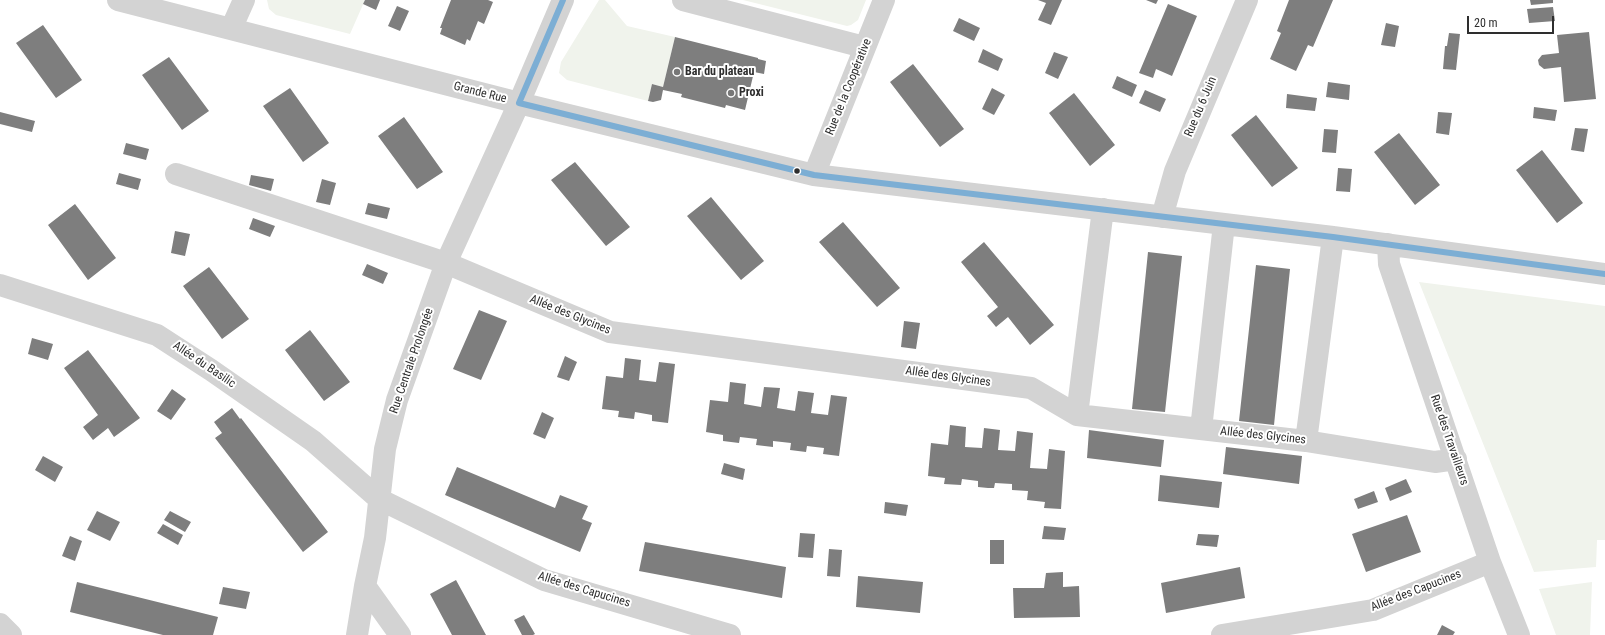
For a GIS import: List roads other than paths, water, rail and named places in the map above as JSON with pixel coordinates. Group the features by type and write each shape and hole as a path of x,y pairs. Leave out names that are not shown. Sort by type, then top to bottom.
{"street":[{"name":"Grande Rue","path":"118,0 519,103 814,175 1333,236 1605,274"},
{"path":"231,29 244,0"},
{"name":"Rue Centrale Prolongée","path":"357,635 375,538 385,449 397,400 446,263 519,103 563,0"},
{"path":"683,0 864,47"},
{"name":"Rue de la Coopérative","path":"814,175 884,0"},
{"name":"Rue du 6 Juin","path":"1162,217 1175,171 1247,0"},
{"name":"Allée des Glycines","path":"176,174 446,263 610,332 1031,388 1077,415 1306,441 1435,462 1456,459"},
{"path":"1077,415 1103,210"},
{"path":"1201,429 1224,224"},
{"path":"1306,441 1333,236"},
{"name":"Rue des Travailleurs","path":"1388,244 1389,264 1490,562 1519,635"},
{"name":"Allée du Basilic","path":"0,285 157,335 211,370 314,441 379,499"},
{"name":"Allée des Capucines","path":"379,499 544,580 730,635"},
{"name":"Allée des Capucines","path":"1222,635 1373,610 1490,562"},
{"path":"365,586 400,635"},
{"path":"0,624 11,635"}],"place":[{"name":"Bar du plateau","path":"677,72"},
{"name":"Proxi","path":"731,93"}]}
